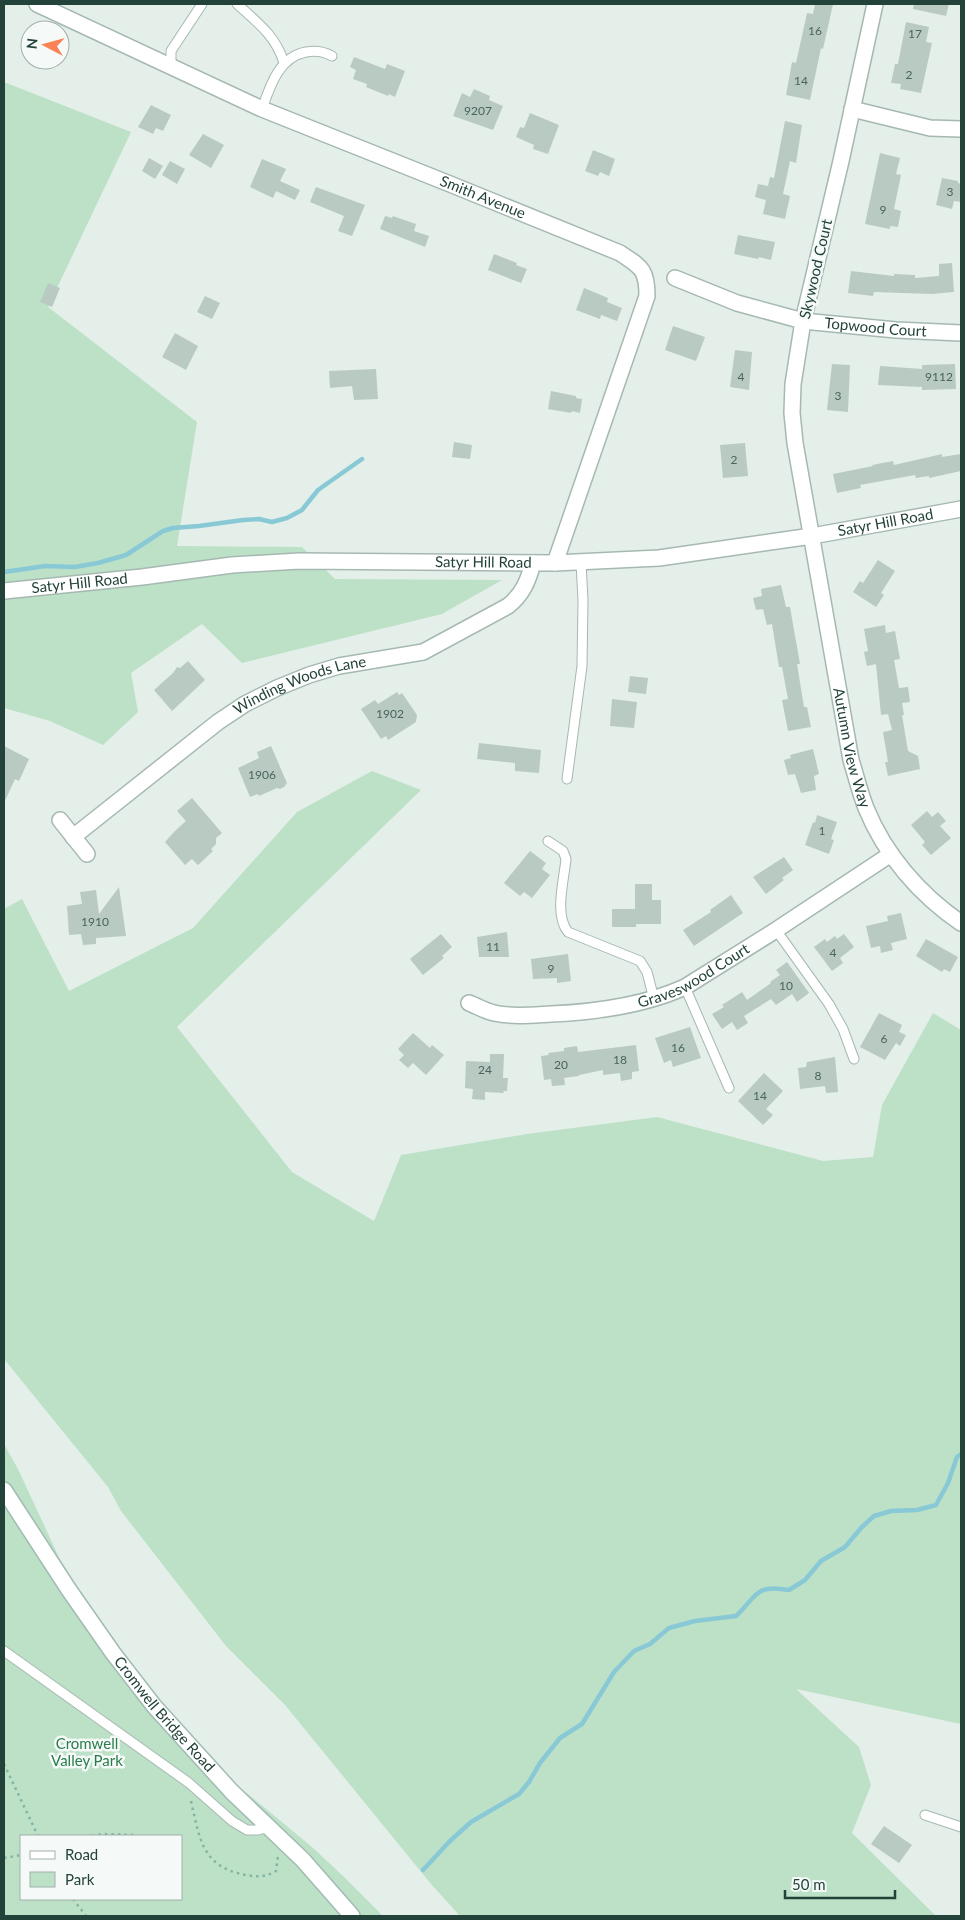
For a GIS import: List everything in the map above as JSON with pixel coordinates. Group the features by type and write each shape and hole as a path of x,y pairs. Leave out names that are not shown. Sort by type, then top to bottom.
{"street":[{"name":"Smith Avenue","path":"37,4 262,109 620,253 644,271 647,296 555,563"},
{"name":"Skywood Court","path":"812,536 794,443 792,413 795,370 803,321 875,4"},
{"path":"852,109 930,128 961,129"},
{"name":"Topwood Court","path":"675,278 737,303 803,321 887,329 961,333"},
{"name":"Satyr Hill Road","path":"4,591 260,563 299,561 581,563 659,558 812,536 961,509"},
{"name":"Autumn View Way","path":"812,536 851,760 866,808 891,854 923,892 961,923"},
{"name":"Winding Woods Lane","path":"73,836 218,722 246,704 277,688 338,666 423,652 518,599 524,590 534,563"},
{"path":"60,820 86,854"},
{"name":"Graveswood Court","path":"469,1003 492,1013 519,1016 576,1013 625,1006 654,999 684,987 776,930 891,854"},
{"name":"Cromwell Bridge Road","path":"4,1490 69,1590 154,1706 232,1792 303,1860 352,1916"}],"lane":[{"path":"171,67 171,51 202,4"},
{"path":"237,4 271,35 281,51 284,63"},
{"path":"262,109 276,74 284,63 296,54 312,51 324,52 332,56"},
{"path":"567,779 582,666 583,600 581,563"},
{"path":"548,841 563,851 566,859 560,914 562,925 568,932 640,961 647,972 654,999"},
{"path":"776,930 829,1004 843,1029 854,1059"},
{"path":"684,987 729,1088"},
{"path":"4,1651 189,1783 232,1822 247,1830 270,1827"},
{"path":"926,1815 961,1827"}],"path":[{"path":"4,1764 38,1835"},
{"path":"191,1800 200,1838 211,1860 230,1872 254,1876 269,1876 276,1871 279,1858 274,1851"},
{"path":"97,1835 134,1835"},
{"path":"4,1858 20,1855"},
{"path":"74,1900 86,1916"}],"green space":[{"path":"4,82 131,132 48,307 197,422 177,546 302,547 335,579 502,580 442,614 242,663 202,624 131,673 138,712 103,745 50,721 4,708"},
{"path":"372,771 421,790 177,1027 292,1172 374,1221 401,1155 527,1134 657,1117 823,1161 873,1157 882,1105 933,1013 961,1030 961,1724 796,1689 859,1747 871,1785 852,1833 936,1916 460,1916 431,1884 285,1705 226,1646 121,1511 108,1487 4,1359 4,909 22,899 69,991 193,928 297,812"},
{"name":"Cromwell Valley Park","path":"4,1444 18,1469 63,1566 116,1655 185,1742 312,1847 383,1916 4,1916"}],"building":[{"path":"815,4 833,4 810,100 786,95 792,62 796,63 807,13 813,14"},
{"path":"914,4 949,4 946,16 913,9"},
{"path":"906,22 929,27 926,42 932,43 921,93 900,89 901,84 891,83 895,64 898,64"},
{"path":"354,57 385,69 387,64 405,71 395,97 366,87 367,84 353,79 356,70 350,67"},
{"path":"474,89 490,96 489,100 503,106 493,130 453,116 462,93 470,97"},
{"path":"151,105 171,115 163,131 156,128 153,134 138,127"},
{"path":"530,113 559,125 548,154 533,149 534,145 516,137 520,127 524,128"},
{"path":"785,121 802,125 796,163 790,161 783,194 790,196 785,219 763,214 766,200 755,197 758,184 768,186 770,177 774,178"},
{"path":"203,134 224,145 211,168 189,155"},
{"path":"593,150 615,159 609,176 600,172 598,176 585,171"},
{"path":"880,153 900,158 896,174 901,175 894,209 901,211 898,227 890,226 890,229 865,224"},
{"path":"149,158 163,166 155,179 142,171"},
{"path":"262,159 286,169 280,181 300,190 295,200 276,191 273,198 250,187"},
{"path":"170,161 185,169 177,184 162,175"},
{"path":"942,178 958,181 961,184 961,202 954,201 952,209 936,205"},
{"path":"316,187 365,205 352,236 338,231 344,216 310,202"},
{"path":"385,216 392,218 393,216 416,224 414,231 429,236 425,247 380,229"},
{"path":"738,235 775,242 771,260 734,254"},
{"path":"494,254 527,269 521,283 488,270"},
{"path":"952,263 954,292 932,294 874,292 873,296 848,293 851,271 894,276 894,274 915,275 915,278 939,276 939,264"},
{"path":"48,283 60,288 52,307 40,302"},
{"path":"584,288 608,298 607,302 622,308 617,321 601,315 600,319 576,310"},
{"path":"205,296 220,303 212,319 197,312"},
{"path":"673,326 705,337 696,361 665,350"},
{"path":"175,333 198,346 186,370 162,357"},
{"path":"735,350 752,352 749,390 730,387"},
{"path":"832,364 850,365 848,412 827,410"},
{"path":"955,364 956,389 922,390 922,387 878,385 880,366 922,369 922,365"},
{"path":"376,369 378,399 354,400 352,386 330,388 329,371"},
{"path":"551,391 582,399 580,413 548,409"},
{"path":"454,442 472,445 470,459 452,457"},
{"path":"745,443 748,476 723,478 720,445"},
{"path":"942,454 942,457 961,454 961,471 929,478 929,476 916,478 915,475 860,485 861,488 837,493 833,474 893,461 894,465"},
{"path":"878,560 895,571 881,593 884,595 876,607 853,592 860,581 863,583"},
{"path":"781,585 786,607 790,607 800,664 797,664 804,707 807,707 811,727 788,731 782,700 788,699 782,667 779,667 772,624 767,625 763,609 756,610 753,598 762,596 761,589"},
{"path":"885,625 886,633 895,631 900,659 894,660 899,688 908,687 910,702 902,703 908,751 918,756 920,769 888,776 885,762 888,762 883,732 892,730 888,714 881,715 876,664 867,666 864,652 868,651 864,629"},
{"path":"188,661 205,680 172,711 154,690 177,667 180,668"},
{"path":"630,676 648,678 646,694 628,692"},
{"path":"397,692 399,695 402,693 417,715 416,722 388,740 386,736 381,739 361,709 375,700 378,704"},
{"path":"612,699 637,702 634,728 610,726"},
{"path":"479,743 541,750 539,773 515,771 515,763 477,759"},
{"path":"4,746 29,759 19,781 15,779 4,803"},
{"path":"271,746 287,783 280,789 277,788 259,796 258,794 250,797 238,768 259,758 257,752"},
{"path":"813,749 819,774 814,776 816,790 801,793 795,774 788,775 784,760 791,758 790,755"},
{"path":"192,798 222,833 216,838 216,844 211,849 213,851 198,865 192,859 185,865 165,842 186,821 177,811"},
{"path":"927,811 932,817 938,812 946,821 940,826 951,838 931,855 922,845 925,842 911,825"},
{"path":"817,815 837,822 831,839 834,840 829,854 805,845"},
{"path":"530,851 546,863 542,869 550,875 532,898 524,892 520,896 504,883"},
{"path":"784,857 793,870 766,894 753,877"},
{"path":"635,884 652,884 652,900 661,900 661,924 636,924 636,927 612,927 612,909 635,909"},
{"path":"119,887 126,936 96,938 96,944 83,945 81,934 69,935 67,906 82,904 80,892 96,890 99,914"},
{"path":"731,895 743,913 694,946 683,930 711,912 710,910"},
{"path":"901,913 907,939 891,943 893,950 881,953 880,946 871,948 866,926 888,921 887,916"},
{"path":"507,932 509,957 479,957 477,937"},
{"path":"441,934 452,947 442,956 444,958 423,975 410,959"},
{"path":"844,934 854,947 840,958 843,963 832,971 814,947 825,939 827,942 835,936 837,939"},
{"path":"926,939 958,957 950,972 944,969 942,972 916,956"},
{"path":"568,954 571,981 557,983 557,978 533,979 531,959"},
{"path":"787,962 809,993 797,1002 792,994 776,1005 771,999 744,1016 748,1023 737,1030 732,1022 722,1029 712,1014 742,992 747,1000 780,975 776,970"},
{"path":"879,1013 902,1025 899,1032 906,1035 900,1046 896,1043 885,1060 860,1047"},
{"path":"690,1027 701,1058 673,1067 671,1060 664,1063 655,1038"},
{"path":"413,1033 430,1048 432,1045 444,1055 426,1075 413,1063 408,1068 399,1060 404,1055 398,1049"},
{"path":"636,1045 639,1071 632,1072 632,1079 621,1081 620,1073 603,1075 603,1070 564,1078 565,1085 552,1086 551,1079 544,1080 541,1056 549,1055 548,1053 564,1051 564,1048 577,1046 578,1052"},
{"path":"490,1054 504,1054 503,1078 508,1078 507,1091 503,1091 504,1093 485,1092 485,1100 472,1099 473,1089 465,1088 466,1061 490,1062"},
{"path":"835,1057 838,1092 826,1093 825,1086 800,1089 798,1068 806,1067 807,1062"},
{"path":"764,1073 783,1091 766,1109 773,1115 763,1125 738,1101"},
{"path":"884,1826 912,1845 899,1863 871,1844"}],"waterway":[{"path":"4,572 45,566 75,567 98,563 126,555 163,531 173,528 259,519 272,522 287,518 302,510 318,490 362,459"},
{"path":"423,1870 471,1822 519,1794 560,1738 582,1724 614,1672 634,1651 650,1644 669,1628 695,1621 736,1616 753,1597 763,1590 789,1590 805,1580 821,1561 845,1547 874,1516 891,1511 917,1510 936,1505 948,1483 957,1457 961,1454"}]}
